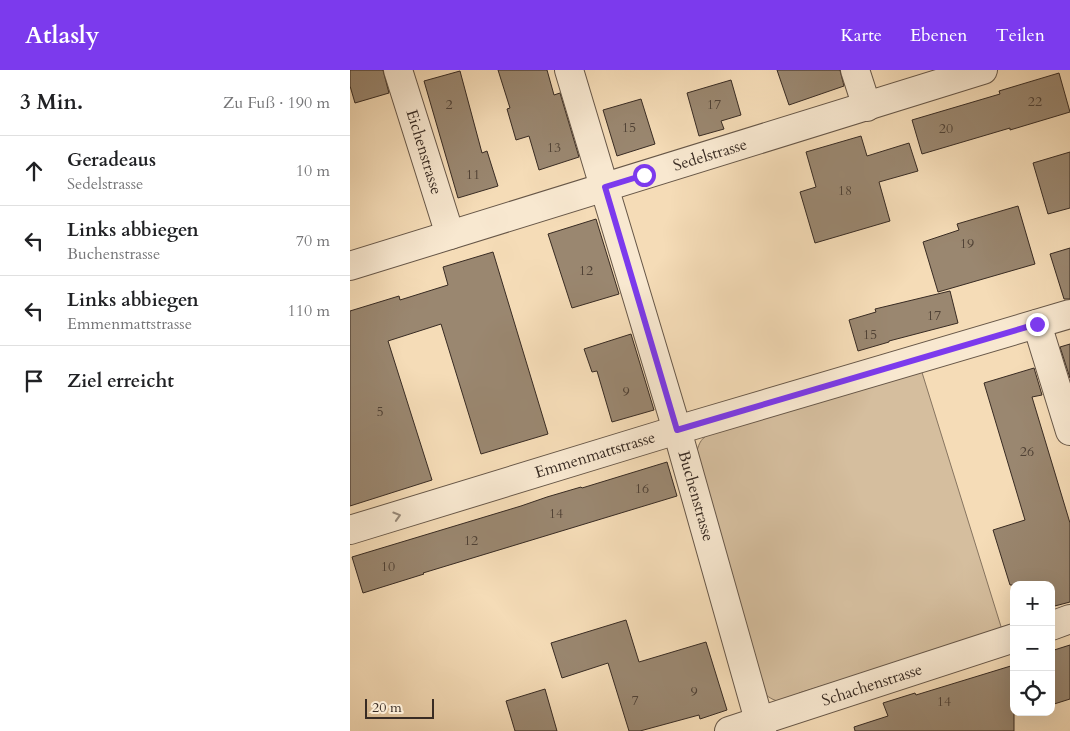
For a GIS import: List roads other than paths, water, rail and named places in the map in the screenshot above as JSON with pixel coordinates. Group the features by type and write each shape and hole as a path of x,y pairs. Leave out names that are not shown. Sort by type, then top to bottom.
{"street":[{"name":"Eichenstrasse","path":"398,70 450,235"},
{"name":"Buchenstrasse","path":"569,70 677,430 761,726"},
{"path":"855,70 867,107"},
{"name":"Sedelstrasse","path":"350,266 983,70"},
{"name":"Emmenmattstrasse","path":"350,530 637,432 677,430 1070,314"},
{"path":"1037,324 1070,431"},
{"path":"1055,625 1070,619"},
{"name":"Schachenstrasse","path":"729,731 761,726 1010,639"}]}
